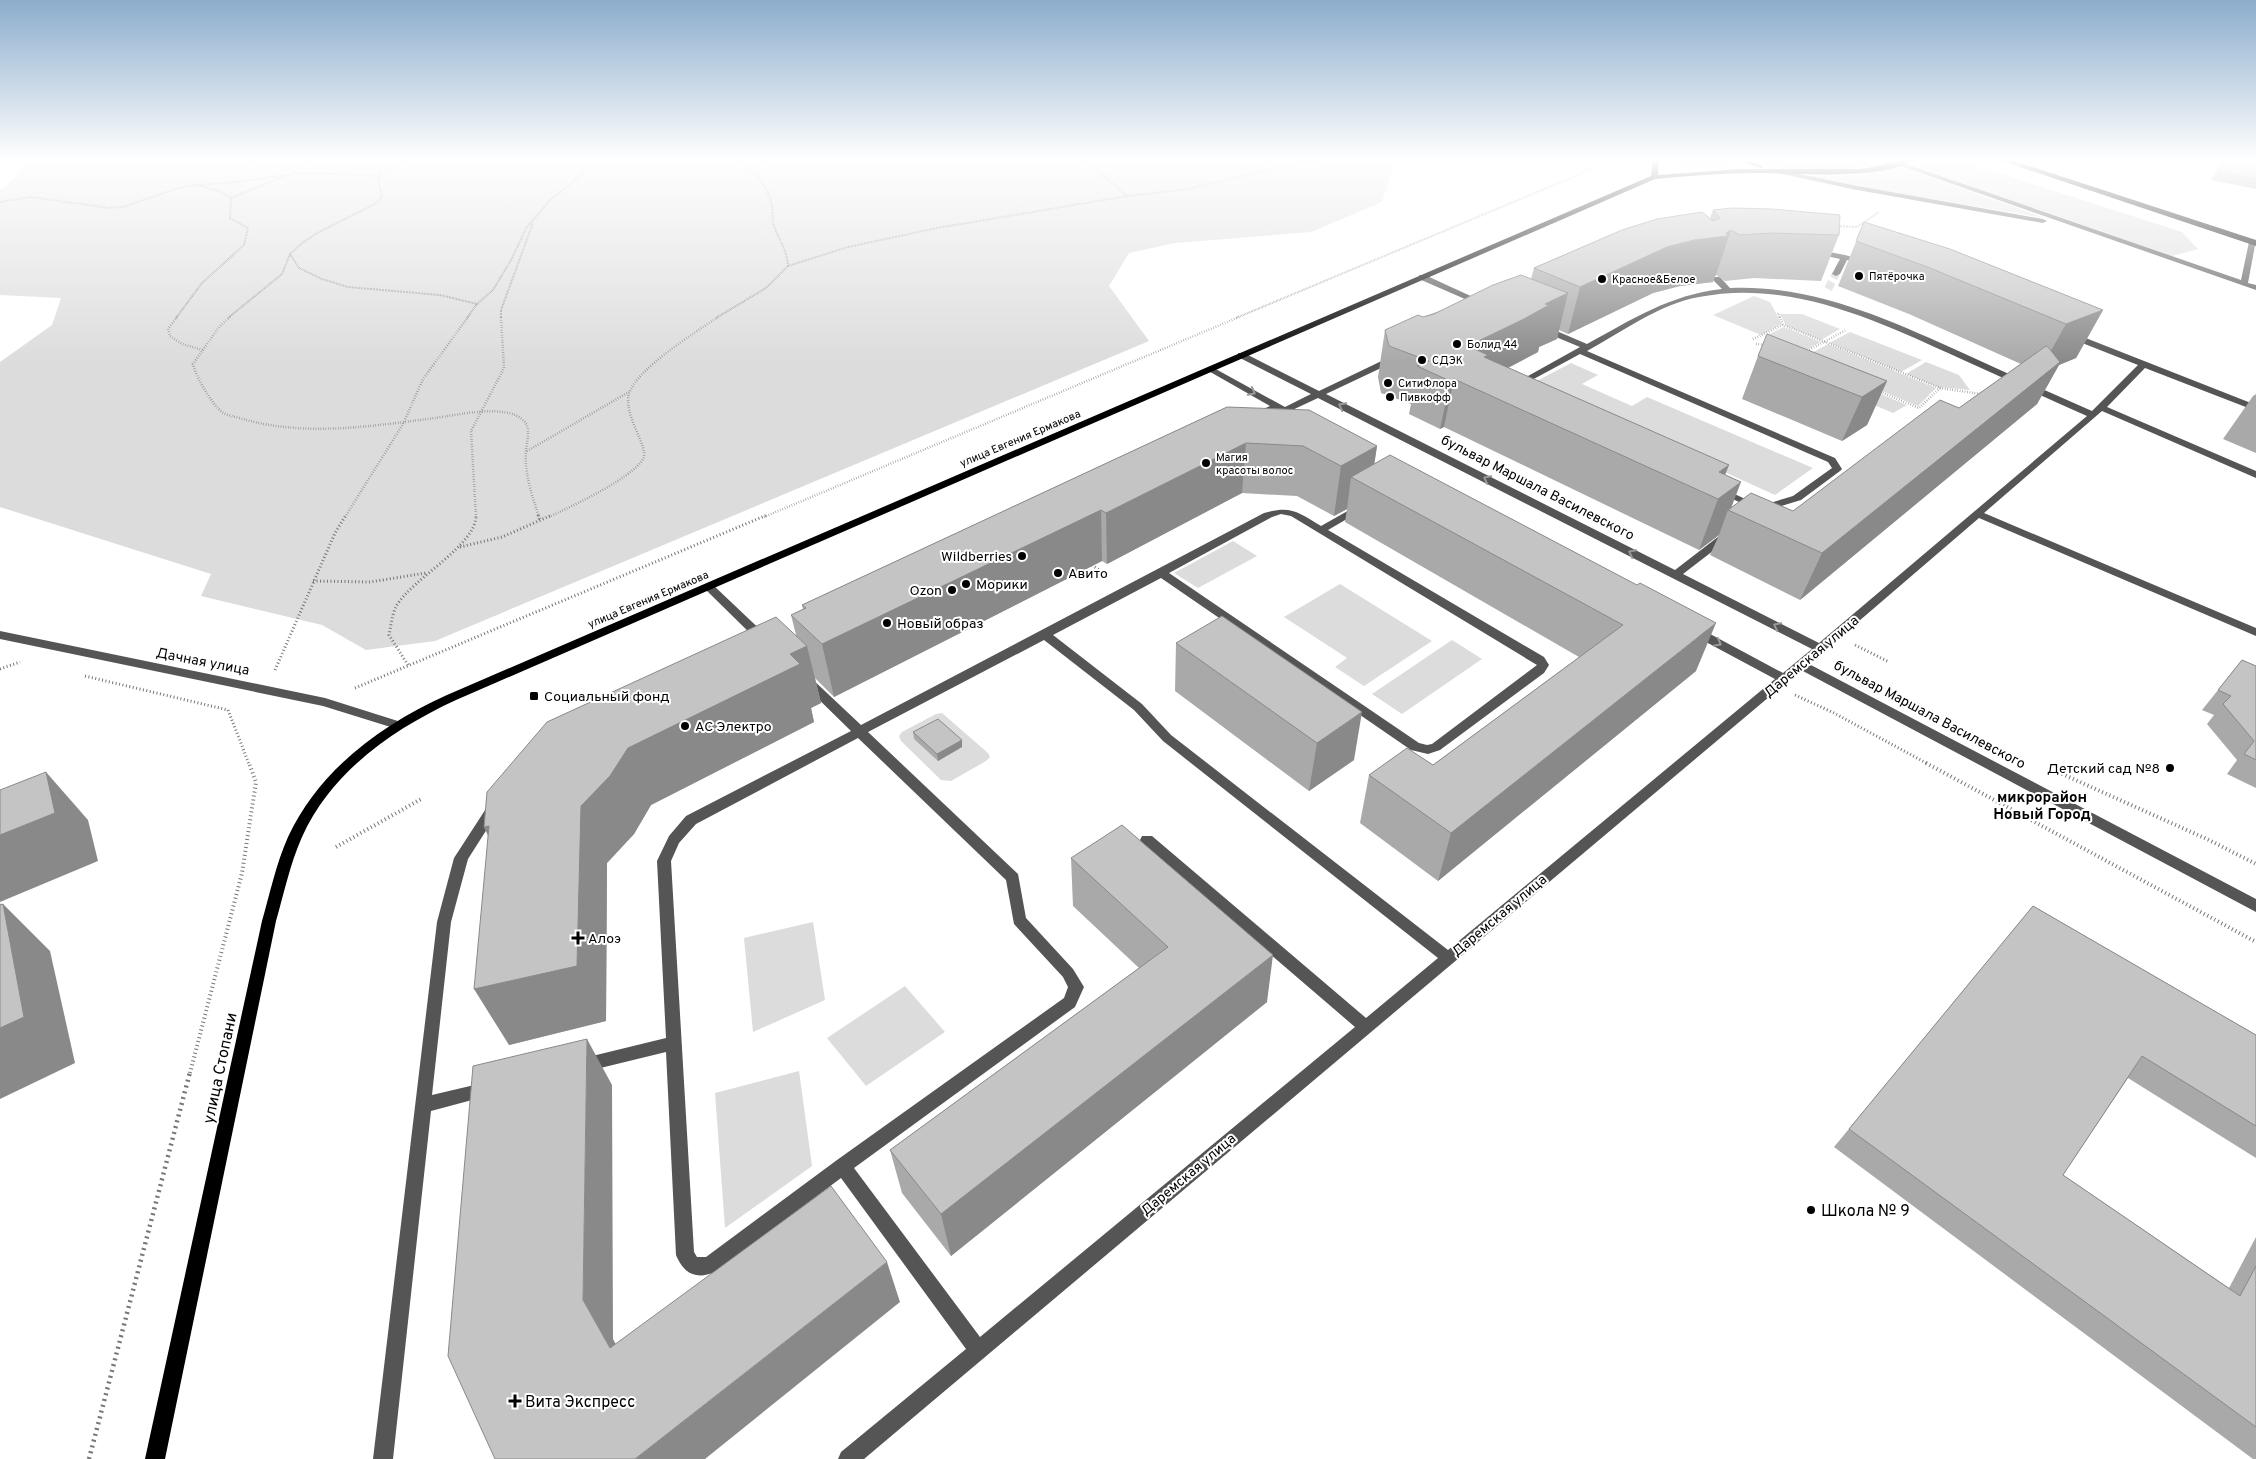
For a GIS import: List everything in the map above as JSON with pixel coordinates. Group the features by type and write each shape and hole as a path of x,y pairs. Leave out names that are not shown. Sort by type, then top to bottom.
{"highway":[{"path":"2207,227 2255,243"}],"main road":[{"name":"улица Евгения Ермакова","path":"397,725 506,674 1538,227"},
{"name":"улица Стопани","path":"155,1459 269,921 285,862 300,826 329,784 397,725"}],"street":[{"path":"2080,227 2256,288"},
{"path":"2244,284 2255,243"},
{"path":"1803,249 1876,265"},
{"path":"1836,274 1845,258"},
{"path":"1422,277 1490,306"},
{"path":"1717,279 1729,291"},
{"path":"2244,284 2256,295"},
{"path":"1509,393 1508,390 1512,386 1678,300 1699,294 1729,291 1787,293 1824,297 1872,316 2093,415"},
{"path":"1533,324 1583,349 1832,460 1836,464 1837,469 1797,498 1757,512 1708,485"},
{"path":"2065,333 2256,408"},
{"name":"бульвар Маршала Василевского","path":"1241,355 1820,648"},
{"path":"1242,423 1285,410 1402,355"},
{"name":"Даремская улица","path":"848,1459 1365,1026 1801,665 2102,408 2144,364"},
{"path":"1209,369 1285,410"},
{"path":"2102,408 2256,475"},
{"path":"1321,530 1370,502"},
{"path":"797,671 860,731 1013,878 1019,920 1068,973 1076,986 1070,1002 843,1166 709,1266 693,1266 685,1255 664,861 674,840 691,820 860,731 1044,634 1275,513 1281,511 1294,514 1540,660 1543,665 1540,670 1436,747 1428,750 1415,747 1161,573"},
{"path":"1977,514 2256,632"},
{"path":"1675,575 1737,528"},
{"path":"708,586 774,645 751,653"},
{"path":"1682,624 1784,679"},
{"path":"1044,634 1138,707 1167,738 1448,957"},
{"name":"Дачная улица","path":"0,635 267,689 324,702 397,725"},
{"name":"бульвар Маршала Василевского","path":"1801,665 2256,906"},
{"path":"383,1459 444,922 461,858 490,811 503,798"},
{"path":"1148,840 1365,1026"},
{"path":"568,1069 674,1043"},
{"path":"424,1105 501,1086"},
{"path":"843,1166 978,1350"}],"path":[{"path":"204,350 182,344 170,336 168,329 202,283 244,245 248,228 246,227"},
{"path":"329,227 317,233 290,254 282,274 233,313 219,327 193,364 205,393 223,413 254,422 294,427 358,428 403,424 481,412 508,412 524,421 529,434 526,451 529,486 540,521"},
{"path":"267,689 335,533 403,424 423,378 477,304 493,290 512,260 527,227"},
{"path":"408,665 389,634 396,606 427,573 460,547 476,524 471,432 504,368 501,310 531,227"},
{"path":"776,227 788,252 788,266"},
{"path":"526,451 628,392 640,377 664,355 734,306 767,287 788,266 848,247 942,227"},
{"path":"324,702 408,665 1453,227"},
{"path":"290,254 299,268 322,279 348,287 440,295 477,304"},
{"path":"1803,353 1872,316"},
{"path":"1753,339 1783,325 1940,388 1989,395"},
{"path":"1756,344 1771,346"},
{"path":"1875,390 1919,408 1940,388"},
{"path":"460,547 507,536 540,521 592,495 629,471 644,458 646,450 628,412 628,392"},
{"path":"1087,562 1128,590"},
{"path":"313,581 340,584 386,582 427,573"},
{"path":"1850,643 1889,662"},
{"path":"0,669 21,662"},
{"path":"78,675 228,710 256,782 242,873 89,1459"},
{"path":"1795,695 1834,712 2256,942"},
{"path":"2050,769 2209,840 2256,864"},
{"path":"336,847 423,798"}],"shaded area":[{"path":"0,227 1323,227 1311,232 1175,243 1129,253 1109,286 1149,341 435,641 366,650 322,625 201,596 211,574 0,507 0,362 52,325 61,298 0,295"},
{"path":"2089,227 2167,227 2182,232 2198,249 2172,256"},
{"path":"1754,296 1770,302 1782,324 1761,335 1713,315"},
{"path":"1780,314 1802,314 1840,329 1821,340 1786,326"},
{"path":"1784,327 1821,342 1796,355 1780,342 1765,336"},
{"path":"1850,332 1922,360 1901,372 1829,343"},
{"path":"1828,344 1936,388 1918,406 1802,358"},
{"path":"1791,357 1907,405 1893,413 1777,364"},
{"path":"1926,362 1959,375 1970,390 1938,387 1906,374"},
{"path":"1571,363 1598,375 1582,384 1632,406 1647,397 1813,468 1775,495 1531,384"},
{"path":"1233,541 1257,556 1198,588 1174,573"},
{"path":"1340,584 1432,641 1364,686 1335,667 1347,658 1284,617"},
{"path":"1452,640 1482,659 1402,714 1372,694"},
{"path":"942,713 988,753 990,757 951,781 941,780 901,741 899,736 902,732 936,714"},
{"path":"813,922 825,1000 753,1032 744,938"},
{"path":"905,986 945,1032 866,1086 827,1038"},
{"path":"799,1071 812,1166 725,1228 715,1093"}],"building":[{"path":"1631,227 1839,227 1839,235 1770,233 1740,235 1731,230 1726,233 1728,236 1694,240 1667,247 1580,287 1534,268"},
{"path":"1862,227 1880,227 1950,249 2103,310 2066,324 1930,268 1856,241"},
{"path":"1521,275 1568,293 1545,304 1549,305 1524,319 1468,346 1488,355 1484,357 1729,465 1719,472 1741,482 1718,499 1454,379 1450,381 1417,366 1429,361 1389,346 1385,330 1418,315 1423,317 1434,314 1493,285"},
{"path":"1767,334 1887,381 1862,397 1758,356"},
{"path":"2046,346 2060,362 1822,553 1728,510 1751,493 1793,511 1940,400 1959,408"},
{"path":"1227,407 1309,410 1377,446 1341,466 1303,446 1246,443 1106,513 1101,510 822,644 791,615 806,608 802,605"},
{"path":"1390,455 1637,585 1640,583 1716,623 1451,833 1369,775 1407,748 1433,765 1623,625 1351,477"},
{"path":"1222,616 1362,712 1317,743 1176,643"},
{"path":"776,617 807,646 790,654 800,664 628,748 610,776 581,806 577,966 474,989 489,826 484,827 487,792 547,722"},
{"path":"2242,660 2256,666 2256,760 2244,754 2254,741 2223,704 2231,696 2218,690"},
{"path":"938,719 962,740 937,754 913,732"},
{"path":"46,772 55,813 0,835 0,790"},
{"path":"1122,825 1273,955 941,1214 890,1150 1168,947 1071,858"},
{"path":"3,904 24,1017 0,1028 0,905"},
{"path":"2033,906 2256,1035 2256,1126 2142,1056 2063,1175 2240,1296 2256,1266 2256,1427 1849,1129"},
{"path":"587,1039 583,1300 610,1348 831,1186 887,1262 635,1459 495,1459 448,1356 473,1066"}],"tunnel":[{"path":"1828,289 1836,274"}],"place":[{"name":"Пятёрочка","path":"1859,276"},
{"name":"Красное&Белое","path":"1602,279"},
{"name":"Болид 44","path":"1457,344"},
{"name":"СДЭК","path":"1422,360"},
{"name":"СитиФлора","path":"1388,383"},
{"name":"Пивкофф","path":"1390,397"},
{"name":"Магия красоты волос","path":"1206,463"},
{"name":"Wildberries","path":"1022,556"},
{"name":"Авито","path":"1058,573"},
{"name":"Морики","path":"966,584"},
{"name":"Ozon","path":"952,590"},
{"name":"Новый образ","path":"887,623"},
{"name":"Социальный фонд","path":"534,696"},
{"name":"АС Электро","path":"685,726"},
{"name":"Детский сад №8","path":"2170,768"},
{"name":"Алоэ","path":"578,938"},
{"name":"Школа № 9","path":"1811,1210"},
{"name":"Вита Экспресс","path":"515,1401"}],"district":[{"name":"микрорайон Новый Город","path":"2042,806"}]}
